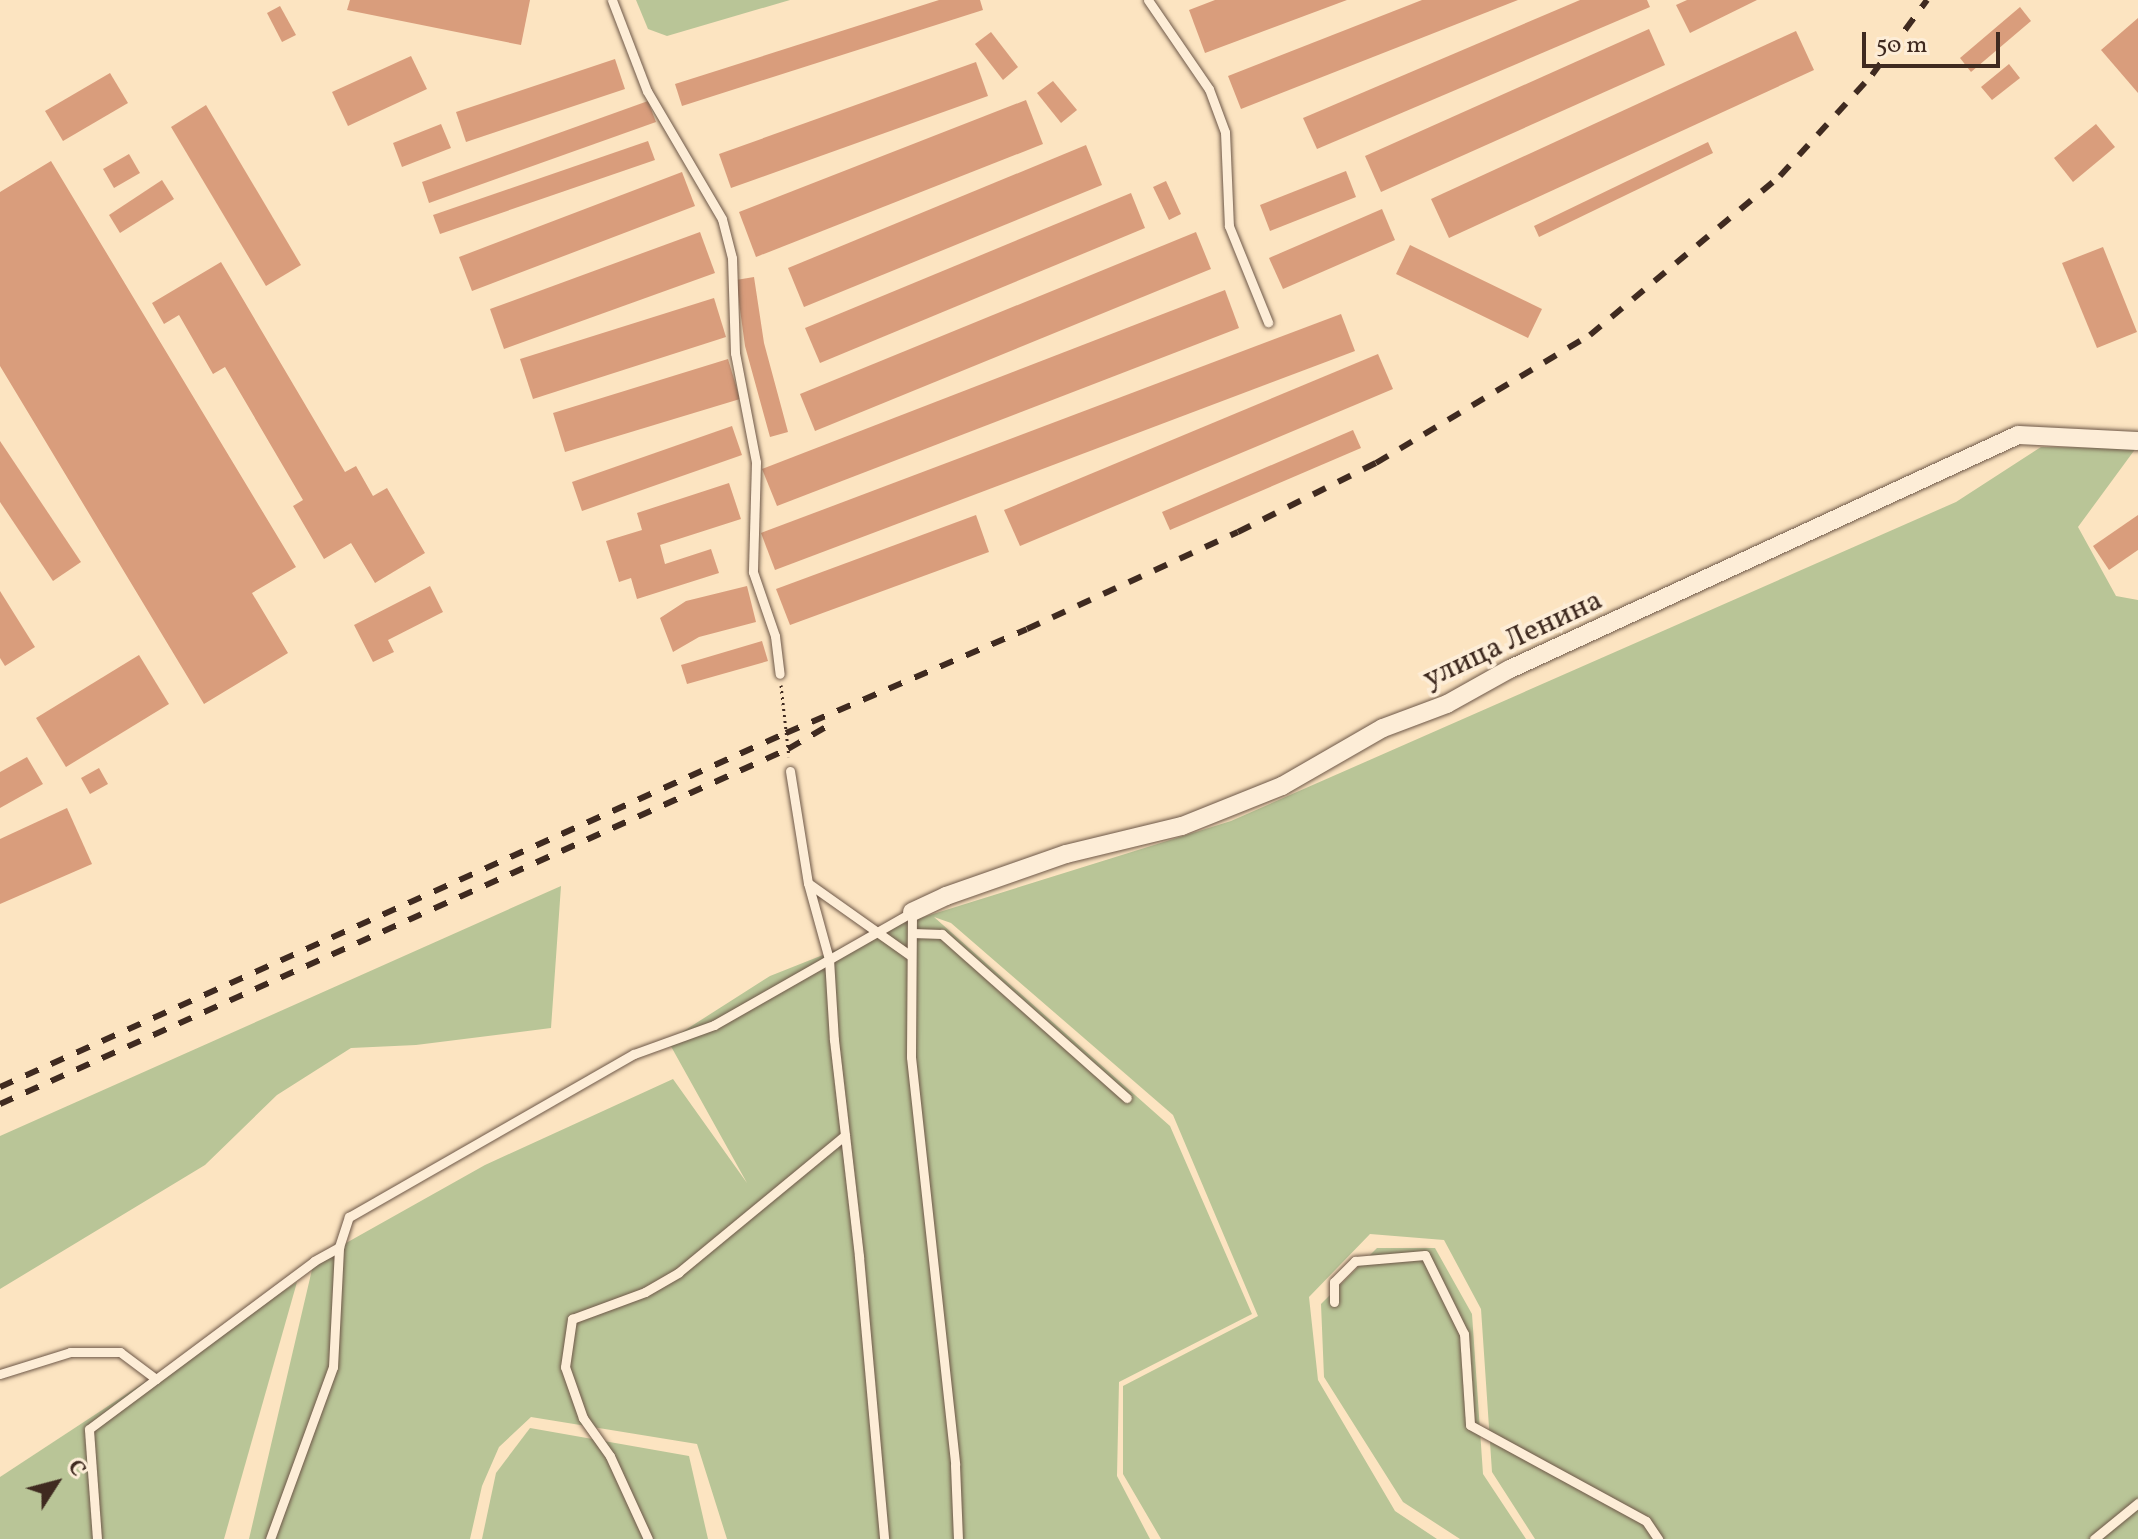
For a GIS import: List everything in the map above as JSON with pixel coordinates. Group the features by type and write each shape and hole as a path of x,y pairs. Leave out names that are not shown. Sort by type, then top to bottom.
{"street":[{"name":"улица Ленина","path":"912,912 946,896 1066,854 1182,826 1282,786 1383,728 1447,704 1510,669 2018,435 2138,441"}],"lane":[{"path":"612,0 647,91 722,219 732,258 735,353 756,462 753,572 775,636 780,674"},
{"path":"1148,0 1209,89 1225,132 1229,226 1268,322"},
{"path":"790,771 808,883 829,959 834,1040 884,1539"},
{"path":"808,883 911,956"},
{"path":"270,1539 333,1367 339,1247 349,1217 634,1054 714,1025 912,912 911,1057 955,1465 958,1539"},
{"path":"912,933 942,934 1127,1098"},
{"path":"648,1539 610,1456 583,1418 569,1379 565,1367 572,1319 645,1292 679,1272 845,1135"},
{"path":"97,1539 89,1429 314,1261 339,1247"},
{"path":"1334,1302 1334,1282 1355,1261 1425,1255 1464,1334 1470,1425 1646,1521 1658,1539"},
{"path":"0,1374 70,1352 120,1352 156,1379"},
{"path":"2094,1539 2138,1503"}],"path":[{"path":"780,674 790,771"}],"green space":[{"path":"636,0 790,0 667,36 648,29"},
{"path":"2041,447 2136,448 2078,527 2116,596 2138,600 2138,1539 1535,1539 1492,1472 1481,1309 1444,1240 1370,1234 1309,1297 1318,1380 1395,1511 1437,1539 1161,1539 1123,1474 1123,1386 1258,1316 1173,1115 951,923 934,917 1170,1126 1252,1314 1119,1382 1117,1476 1150,1539 727,1539 697,1444 531,1417 499,1447 482,1486 470,1539 249,1539 314,1261 485,1165 673,1079 747,1183 668,1041 770,976 901,924 1231,821 1956,502"},
{"path":"561,886 551,1028 416,1045 351,1048 277,1095 205,1165 0,1289 0,1136"},
{"path":"1377,1248 1435,1248 1472,1314 1483,1474 1526,1539 1460,1539 1403,1502 1324,1377 1321,1304"},
{"path":"297,1282 224,1539 0,1539 0,1477"},
{"path":"530,1428 689,1456 708,1539 482,1539 496,1473"}],"building":[{"path":"350,0 530,0 521,45 347,10"},
{"path":"939,0 980,0 983,10 682,106 675,84"},
{"path":"1215,0 1347,0 1205,53 1189,10"},
{"path":"1422,0 1518,0 1241,109 1228,76"},
{"path":"1580,0 1647,0 1650,7 1317,149 1303,118"},
{"path":"1687,0 1757,0 1690,33 1676,5"},
{"path":"280,6 296,35 282,42 267,13"},
{"path":"2020,7 2031,21 1971,72 1960,58"},
{"path":"2138,18 2138,93 2101,50"},
{"path":"1649,29 1665,65 1381,192 1365,156"},
{"path":"1796,31 1814,70 1449,238 1431,199"},
{"path":"991,32 1018,67 1003,80 975,44"},
{"path":"411,56 427,89 348,126 332,92"},
{"path":"615,59 625,89 466,142 456,112"},
{"path":"976,62 988,96 731,188 719,154"},
{"path":"2009,64 2020,78 1992,100 1981,87"},
{"path":"110,73 128,103 63,141 45,111"},
{"path":"1053,81 1077,110 1061,123 1037,93"},
{"path":"1026,100 1043,144 756,257 739,212"},
{"path":"648,101 656,122 429,203 422,182"},
{"path":"206,105 301,265 266,286 171,127"},
{"path":"441,124 451,148 402,167 393,143"},
{"path":"2096,124 2115,147 2073,182 2054,158"},
{"path":"648,141 655,160 440,234 433,215"},
{"path":"1708,142 1713,153 1539,237 1534,226"},
{"path":"1086,145 1102,185 804,307 788,268"},
{"path":"129,154 140,173 114,188 103,169"},
{"path":"51,161 296,567 252,593 288,653 204,704 0,366 0,192"},
{"path":"1346,171 1356,197 1270,231 1260,205"},
{"path":"682,172 695,206 472,291 459,257"},
{"path":"162,180 174,199 120,233 109,215"},
{"path":"1166,181 1181,214 1169,220 1153,187"},
{"path":"1131,193 1145,228 820,363 805,328"},
{"path":"1382,209 1395,240 1283,289 1269,258"},
{"path":"700,232 715,273 504,349 490,309"},
{"path":"1196,232 1211,269 815,431 800,394"},
{"path":"1410,245 1542,309 1528,338 1396,274"},
{"path":"2103,247 2137,332 2097,348 2062,263"},
{"path":"221,262 345,472 356,466 373,496 387,488 425,553 375,583 351,543 324,559 293,506 303,500 225,367 213,374 179,315 164,324 152,303"},
{"path":"754,277 764,343 788,432 770,437 745,346 736,280"},
{"path":"1225,290 1239,328 777,506 762,469"},
{"path":"714,298 726,337 533,399 520,359"},
{"path":"1341,314 1355,351 775,570 761,533"},
{"path":"1378,354 1393,389 1020,546 1004,510"},
{"path":"728,359 740,399 565,452 553,413"},
{"path":"732,426 742,455 582,511 572,482"},
{"path":"1353,430 1361,448 1170,530 1162,512"},
{"path":"0,441 81,562 53,581 0,502"},
{"path":"729,483 741,519 660,545 665,564 711,549 719,573 637,599 631,578 619,582 606,541 642,530 637,513"},
{"path":"976,515 989,552 790,625 776,589"},
{"path":"2138,515 2138,550 2109,570 2093,546"},
{"path":"430,586 443,612 388,640 394,652 373,662 354,625"},
{"path":"747,586 756,622 699,637 673,652 660,618 686,601"},
{"path":"0,591 35,647 5,666 0,658"},
{"path":"762,641 768,661 687,684 681,665"},
{"path":"139,655 169,704 66,767 36,718"},
{"path":"27,757 43,784 0,808 0,772"},
{"path":"99,768 108,784 90,794 81,778"},
{"path":"67,808 92,864 0,904 0,839"}],"railway":[{"path":"0,1087 786,733 1027,629 1238,532 1376,463 1590,335 1780,176 1872,75 1927,0"},
{"path":"0,1104 788,749 831,724"}]}
